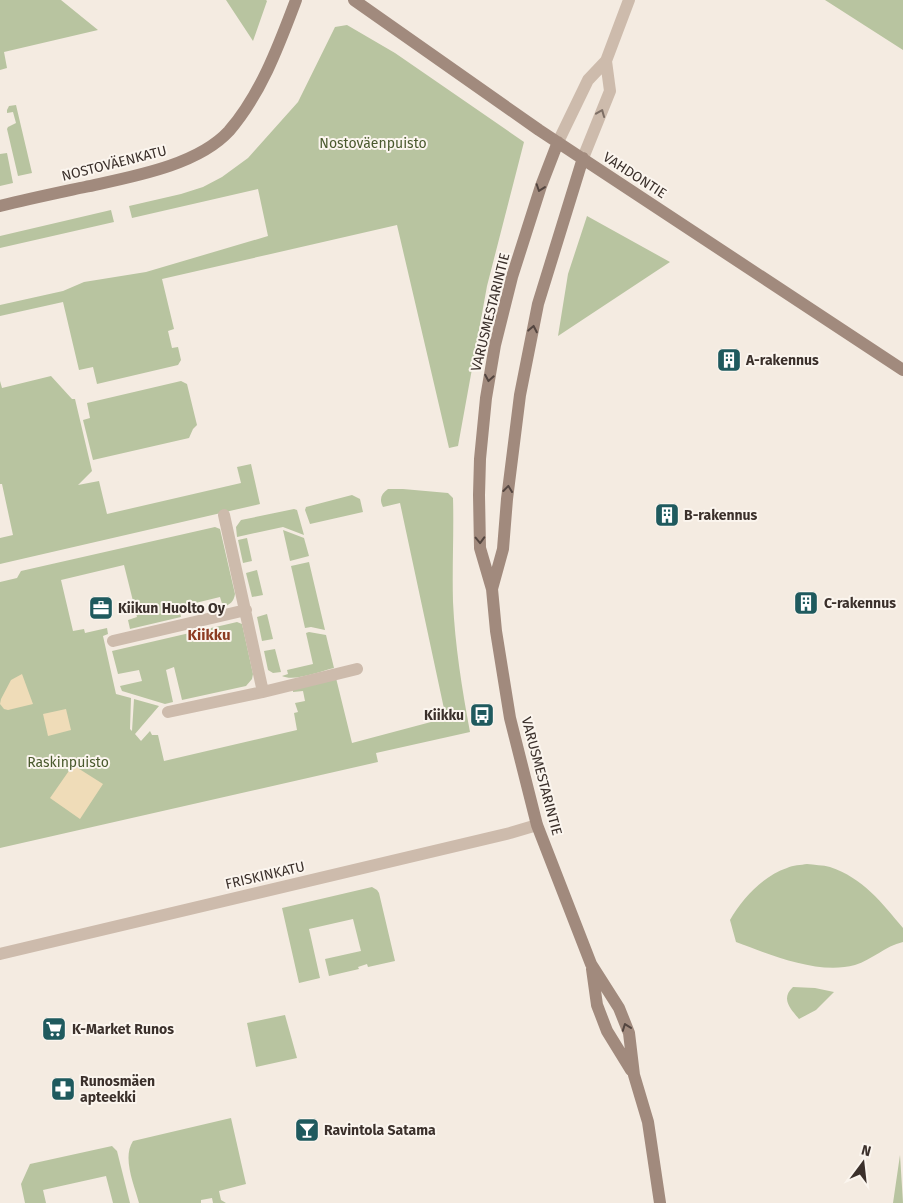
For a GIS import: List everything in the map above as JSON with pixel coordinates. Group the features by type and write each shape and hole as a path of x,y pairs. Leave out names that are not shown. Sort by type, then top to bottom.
{"street":[{"name":"NOSTOVÄENKATU","path":"0,206 150,173 186,159 211,145 227,133 245,110 261,83 296,0"},
{"name":"VAHDONTIE","path":"354,0 558,142 903,370"},
{"name":"VARUSMESTARINTIE","path":"630,0 606,61 588,80 558,142 541,186 512,277 495,345 486,398 479,487 480,548 492,589 496,631 510,718 537,825 591,964 619,1008 629,1033 634,1075 648,1122 660,1203"},
{"name":"VARUSMESTARINTIE","path":"492,589 503,548 519,404 536,312 583,158 610,91 606,61"},
{"path":"224,515 263,692"},
{"path":"113,641 246,610"},
{"path":"168,712 263,692 356,669"},
{"name":"FRISKINKATU","path":"0,954 537,825"},
{"name":"VARUSMESTARINTIE","path":"591,964 597,1005 603,1022 634,1075"}],"green space":[{"path":"0,0 61,0 98,30 4,52 7,68 0,70"},
{"path":"226,0 267,1 253,41"},
{"path":"825,0 903,0 903,50"},
{"name":"Nostoväenpuisto","path":"347,25 395,53 524,142 487,286 458,446 449,448 397,225 162,279 174,329 168,331 172,348 178,347 181,360 178,365 97,384 93,367 79,370 63,302 0,316 0,305 63,291 84,282 146,272 268,236 258,189 132,218 129,206 203,187 222,177 248,158 298,102 335,27"},
{"path":"16,105 32,173 18,176 7,129 16,123 13,112 7,113 7,110 9,106"},
{"path":"7,153 13,183 0,186 0,154"},
{"path":"111,210 114,222 0,248 0,236"},
{"path":"587,216 670,262 558,336 568,274"},
{"path":"51,376 72,399 75,399 92,471 78,485 99,481 107,514 241,483 237,467 251,464 260,504 0,564 0,538 13,535 2,484 0,484 0,381 2,388"},
{"path":"181,381 187,384 197,425 189,438 93,460 83,420 90,418 87,403"},
{"name":"Raskinpuisto","path":"388,489 448,493 453,498 454,618 459,667 470,732 376,753 378,762 0,848 0,582 17,578 21,571 215,527 220,529 235,594 234,599 223,607 220,597 179,607 181,617 130,629 128,620 137,617 124,565 61,580 73,631 84,629 85,633 107,628 108,634 103,636 116,694 131,698 130,729 132,731 134,699 159,706 135,734 141,741 150,731 152,735 158,735 164,761 297,730 294,713 298,712 295,703 305,701 303,691 293,692 293,688 336,678 352,743 446,718 400,503 383,507 381,502 382,495"},
{"path":"352,495 360,499 363,512 310,524 305,510 306,507"},
{"path":"294,509 297,510 304,535 283,527 237,537 236,527 241,520"},
{"path":"283,530 304,538 309,556 290,561"},
{"path":"247,538 252,561 243,563 238,540"},
{"path":"309,562 325,630 311,627 305,628 291,566"},
{"path":"257,570 263,595 252,597 246,573"},
{"path":"267,614 273,639 262,641 257,617"},
{"path":"237,622 242,624 253,674 252,679 246,686 182,700 174,667 166,670 173,702 165,704 122,691 120,686 142,681 139,670 118,674 112,651"},
{"path":"306,633 326,635 334,668 300,677 287,678 282,676 288,674 287,670 313,664"},
{"path":"275,649 281,672 273,673 268,670 264,651"},
{"path":"807,864 830,867 842,872 871,892 903,928 903,942 855,965 826,967 810,966 795,962 736,942 730,920 747,896 762,882 778,872 792,866"},
{"path":"372,887 379,893 395,961 368,967 367,964 358,967 359,969 329,976 325,959 361,951 353,919 309,929 320,978 299,983 282,908"},
{"path":"793,987 815,988 834,992 816,1010 799,1019 790,1008 787,1000 789,991"},
{"path":"285,1015 297,1058 256,1067 247,1023"},
{"path":"231,1118 246,1184 219,1191 221,1200 226,1203 213,1203 212,1198 201,1200 201,1203 139,1203 129,1163 130,1148 133,1141"},
{"path":"112,1146 117,1151 130,1203 113,1203 106,1176 43,1190 46,1203 25,1203 21,1184 30,1164"},
{"path":"900,1155 903,1203 893,1203"}],"sand":[{"path":"22,674 33,704 8,710 4,709 0,704 1,699 11,680"},
{"path":"66,709 71,730 48,736 43,714"},
{"path":"73,765 103,784 80,819 50,798"}],"place":[{"name":"A-rakennus","path":"729,360"},
{"name":"B-rakennus","path":"667,515"},
{"name":"C-rakennus","path":"806,603"},
{"name":"Kiikun Huolto Oy","path":"101,608"},
{"name":"Kiikku","path":"482,715"},
{"name":"K-Market Runos","path":"54,1029"},
{"name":"Runosmäen apteekki","path":"63,1089"},
{"name":"Ravintola Satama","path":"307,1130"}],"district":[{"name":"Kiikku","path":"209,635"}]}
